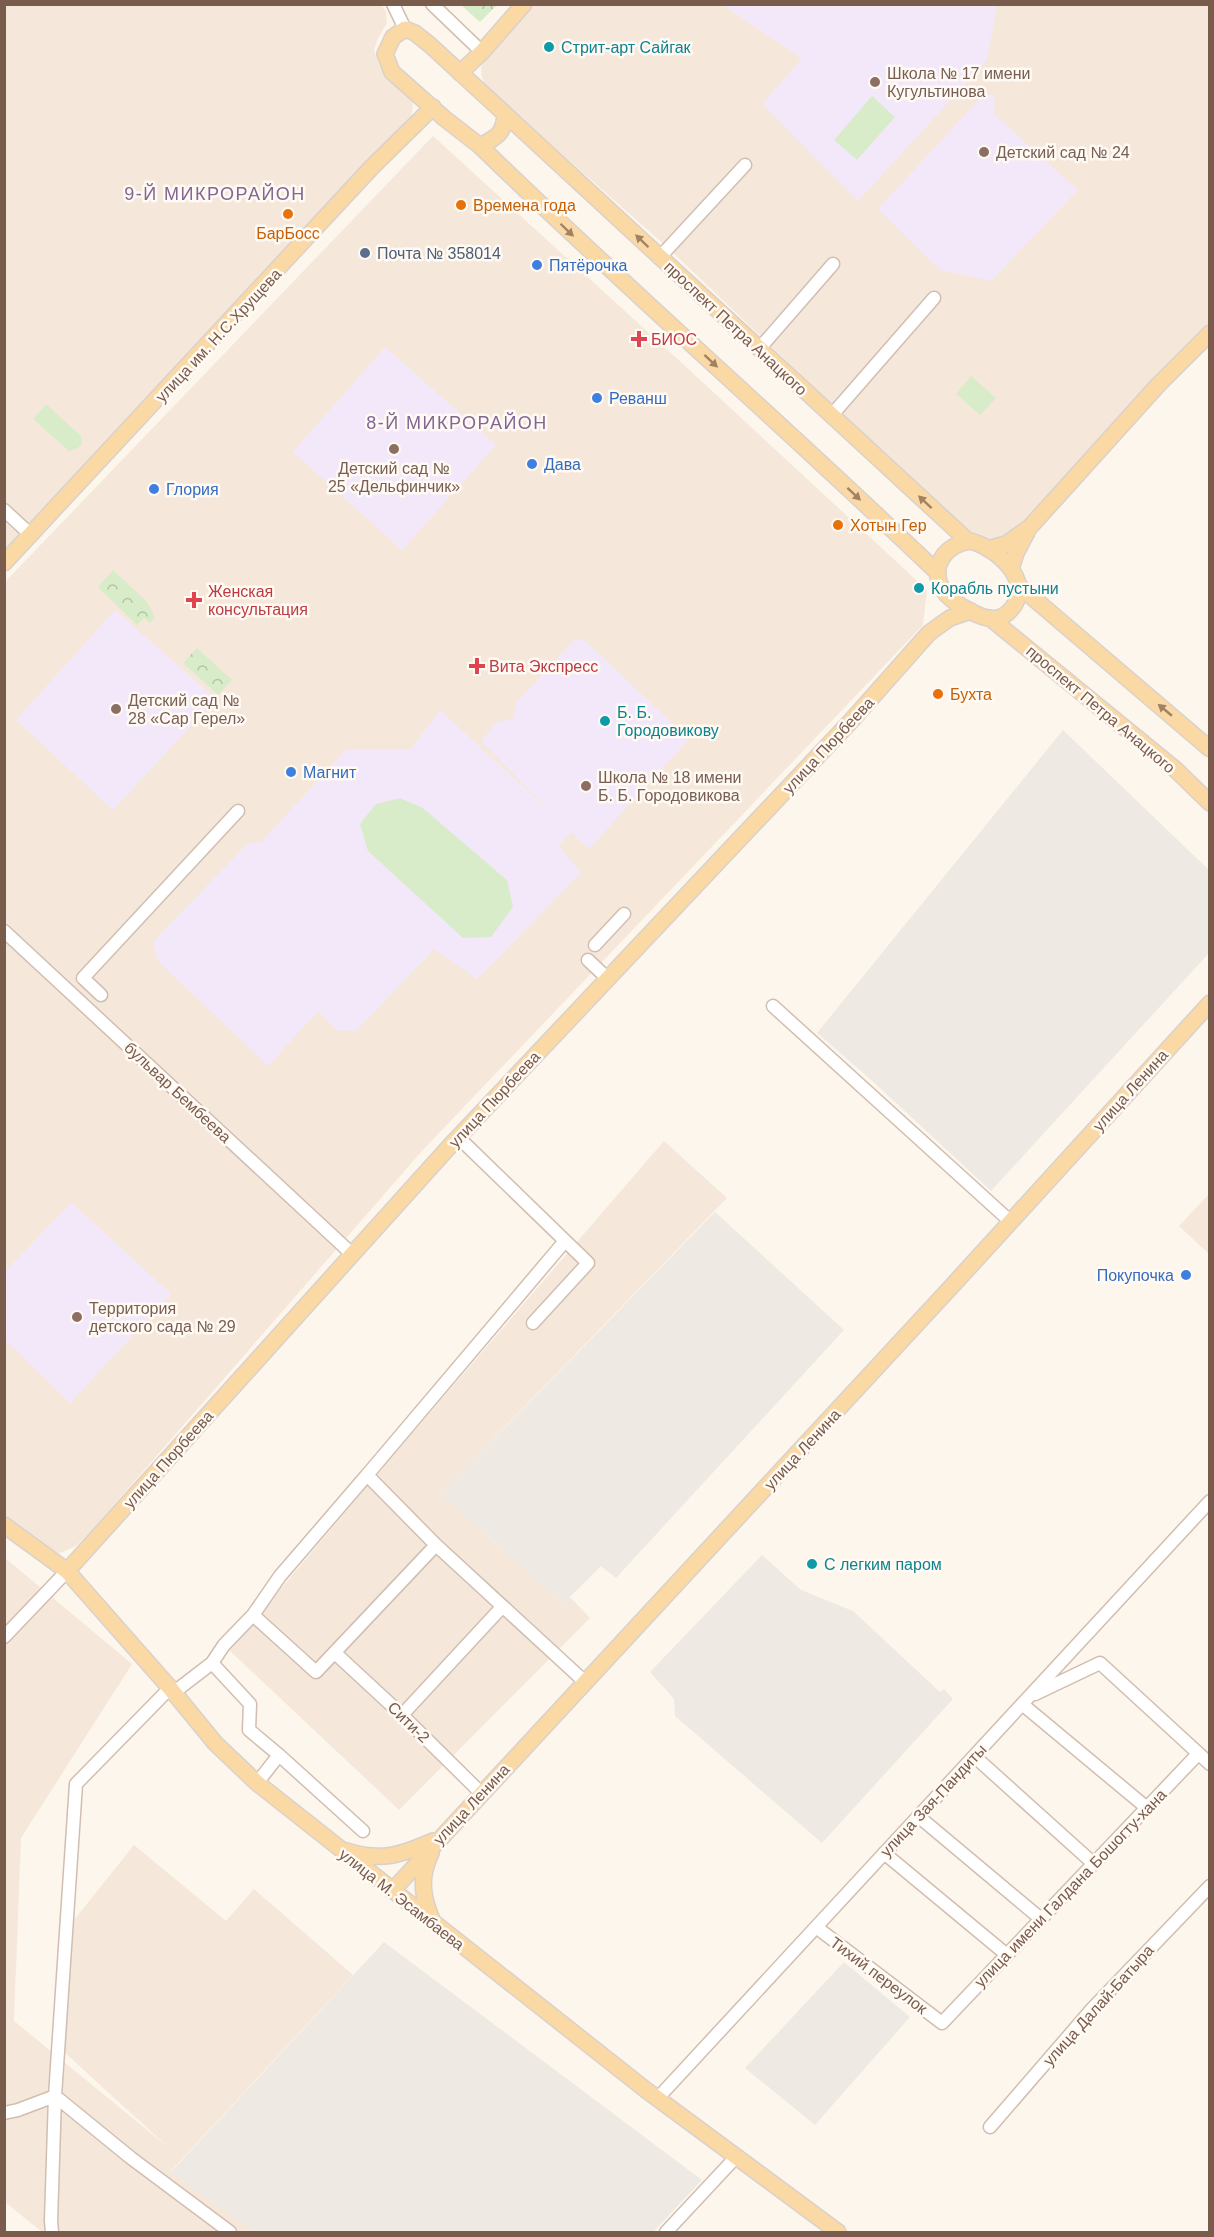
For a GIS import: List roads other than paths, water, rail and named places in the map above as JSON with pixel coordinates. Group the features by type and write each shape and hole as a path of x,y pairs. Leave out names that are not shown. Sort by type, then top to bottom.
{"main road":[{"path":"460,73 482,52 524,4"},
{"name":"проспект Петра Анацкого","path":"405,29 430,45 968,541"},
{"path":"405,29 393,37 388,44 385,54 392,72 480,146 574,237 658,312 938,573"},
{"name":"улица им. Н.С.Хрущева","path":"4,563 372,168 433,107"},
{"path":"480,146 496,137 504,127 505,114"},
{"path":"988,549 1006,544 1030,527 1159,384 1209,333"},
{"path":"1011,569 1016,553 1030,527"},
{"path":"968,541 980,543 1011,569 1018,585 1019,594 1016,603 1010,612 1001,618 990,618 971,611 944,592 939,583 939,562 944,554 951,547 968,541"},
{"path":"1018,585 1209,749"},
{"path":"929,633 942,609 944,592"},
{"path":"929,633 950,618 971,611"},
{"name":"проспект Петра Анацкого","path":"990,618 1175,769 1209,803"},
{"name":"улица Пюрбеева","path":"67,1571 458,1137 851,721 929,633"},
{"name":"улица Ленина","path":"392,1892 481,1793 1011,1222 1209,1003"},
{"name":"улица М. Эсамбаева","path":"4,1526 67,1571 215,1743 257,1784 657,2099 838,2232"},
{"path":"337,1848 372,1857 386,1857 401,1854 439,1839"},
{"path":"434,1925 424,1902 422,1887 427,1862 439,1839"}],"street":[{"path":"393,4 405,29"},
{"path":"432,4 482,52"},
{"path":"659,258 745,165"},
{"path":"759,349 833,264"},
{"path":"831,416 934,298"},
{"path":"4,510 31,535"},
{"path":"101,995 83,978 238,811"},
{"path":"595,945 624,914"},
{"name":"бульвар Бембеева","path":"4,931 352,1254"},
{"path":"588,960 608,979"},
{"path":"772,1006 1011,1222"},
{"path":"458,1137 588,1263 533,1323"},
{"path":"52,2232 55,2096 76,1784 172,1691 212,1663 224,1645 253,1615 280,1576 565,1241"},
{"path":"367,1475 436,1545 585,1682"},
{"name":"улица Зая-Пандиты","path":"657,2099 1209,1501"},
{"path":"253,1615 316,1672 436,1545"},
{"path":"4,1637 67,1571"},
{"path":"402,1715 502,1607"},
{"name":"Сити-2","path":"334,1653 402,1715 481,1793"},
{"path":"212,1663 250,1704 249,1730 363,1831"},
{"path":"1147,1808 1025,1700 1100,1663 1209,1764"},
{"name":"улица имени Галдана Бошогту-хана","path":"942,2023 1198,1754"},
{"path":"257,1784 279,1755"},
{"path":"974,1756 1094,1864"},
{"path":"918,1816 1041,1919"},
{"path":"884,1853 1007,1955"},
{"name":"улица Далай-Батыра","path":"990,2127 1092,2009 1209,1886"},
{"name":"Тихий переулок","path":"816,1927 942,2023"},
{"path":"4,2113 55,2096"},
{"path":"55,2096 131,2158 230,2232"},
{"path":"666,2232 736,2157"}],"place":[{"name":"Стрит-арт Сайгак","path":"549,47"},
{"name":"Школа № 17 имени Кугультинова","path":"875,82"},
{"name":"Детский сад № 24","path":"984,152"},
{"name":"Времена года","path":"461,205"},
{"name":"БарБосс","path":"288,214"},
{"name":"Почта № 358014","path":"365,253"},
{"name":"Пятёрочка","path":"537,265"},
{"name":"БИОС","path":"639,339"},
{"name":"Реванш","path":"597,398"},
{"name":"Детский сад № 25 «Дельфинчик»","path":"394,449"},
{"name":"Дава","path":"532,464"},
{"name":"Глория","path":"154,489"},
{"name":"Хотын Гер","path":"838,525"},
{"name":"Корабль пустыни","path":"919,588"},
{"name":"Женская консультация","path":"194,600"},
{"name":"Вита Экспресс","path":"477,666"},
{"name":"Бухта","path":"938,694"},
{"name":"Детский сад № 28 «Сар Герел»","path":"116,709"},
{"name":"Б. Б. Городовикову","path":"605,721"},
{"name":"Магнит","path":"291,772"},
{"name":"Школа № 18 имени Б. Б. Городовикова","path":"586,786"},
{"name":"Покупочка","path":"1186,1275"},
{"name":"Территория детского сада № 29","path":"77,1317"},
{"name":"С легким паром","path":"812,1564"}],"district":[{"name":"9-Й МИКРОРАЙОН","path":"215,194"},
{"name":"8-Й МИКРОРАЙОН","path":"457,423"}]}
